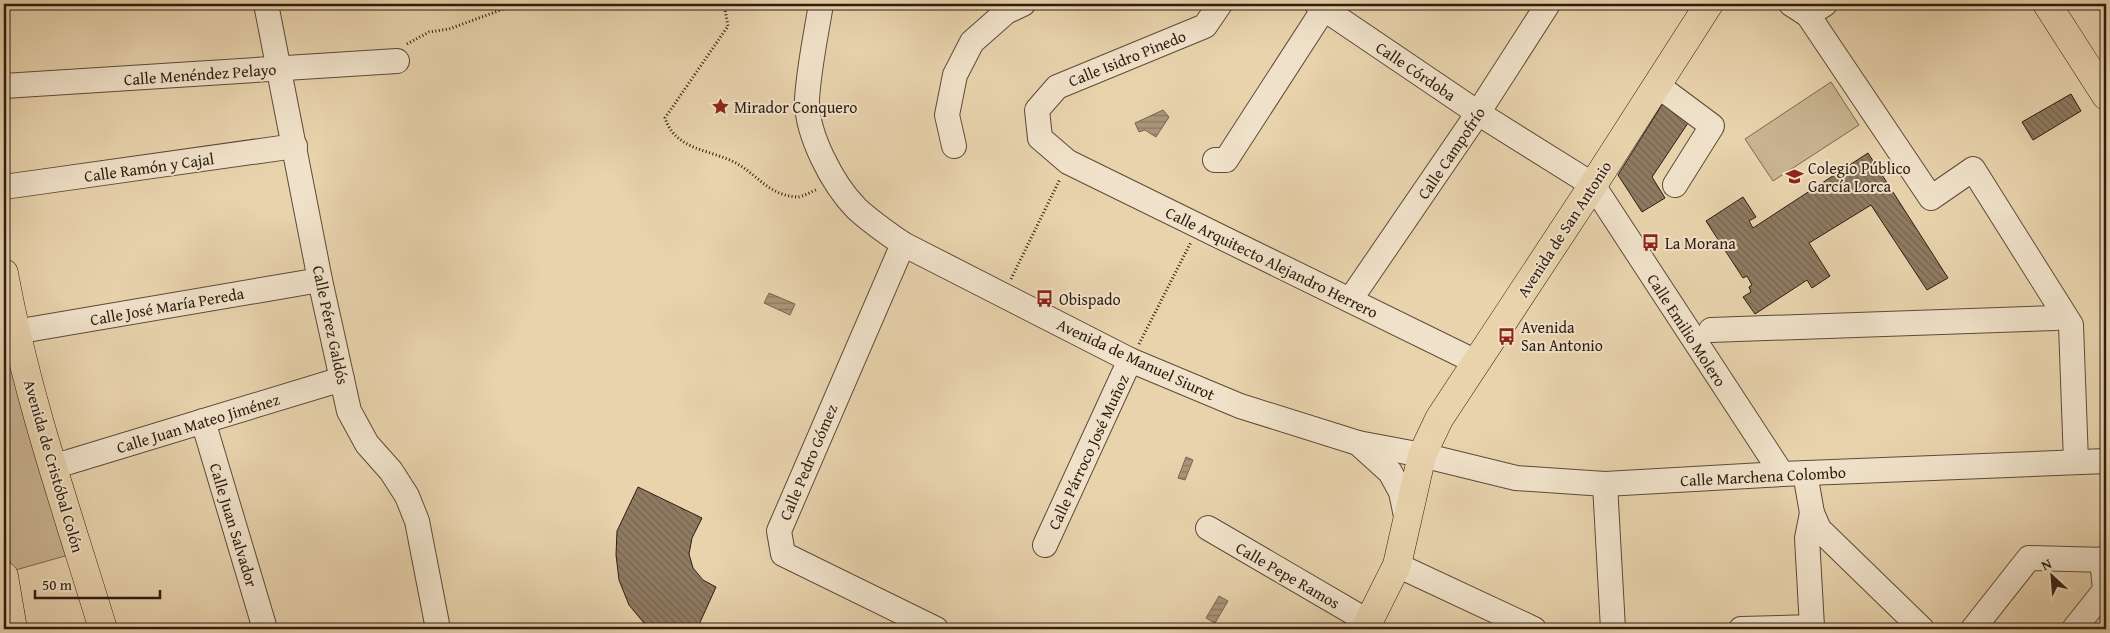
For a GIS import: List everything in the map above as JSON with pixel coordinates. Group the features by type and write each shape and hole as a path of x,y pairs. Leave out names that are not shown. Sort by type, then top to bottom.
{"main road":[{"path":"2046,4 2106,96"},
{"name":"Avenida de San Antonio","path":"1422,455 1439,419 1593,186 1657,85 1700,7"},
{"name":"Avenida de Cristóbal Colón","path":"4,272 15,332 53,466 103,629"},
{"name":"Avenida de Manuel Siurot","path":"1367,625 1397,565 1422,455"},
{"path":"4,576 14,629"}],"street":[{"name":"Calle Pérez Galdós","path":"266,4 320,280 349,411 367,444 391,471 407,496 417,521 438,629"},
{"name":"Avenida de Manuel Siurot","path":"821,4 807,100 812,129 836,182 856,208 903,244 1130,360 1240,406 1358,443 1422,455"},
{"path":"954,146 947,115 955,75 972,42 1006,12 1023,4"},
{"name":"Calle Isidro Pinedo","path":"1066,167 1040,138 1037,110 1057,87 1205,26 1220,4"},
{"name":"Calle Campofrío","path":"1350,300 1478,114 1548,4"},
{"path":"1215,160 1226,160 1323,5"},
{"name":"Calle Córdoba","path":"1323,5 1478,114 1593,186"},
{"path":"1808,7 1931,198 1973,169 2071,325 2076,462"},
{"name":"Calle Menéndez Pelayo","path":"4,86 397,61"},
{"path":"1657,85 1712,126 1675,185"},
{"name":"Calle Ramón y Cajal","path":"4,188 295,146"},
{"name":"Calle Arquitecto Alejandro Herrero","path":"1066,167 1350,300 1476,362"},
{"name":"Calle Emilio Molero","path":"1593,186 1793,474"},
{"name":"Calle Pedro Gómez","path":"903,244 779,531 783,554 936,629"},
{"name":"Calle José María Pereda","path":"15,332 320,280"},
{"path":"1711,330 2055,318"},
{"name":"Calle Párroco José Muñoz","path":"1045,545 1130,360"},
{"name":"Calle Juan Mateo Jiménez","path":"53,466 342,379"},
{"name":"Calle Juan Salvador","path":"203,421 266,629"},
{"name":"Avenida de Manuel Siurot","path":"1358,443 1390,472 1400,492 1407,522"},
{"name":"Calle Marchena Colombo","path":"1422,455 1516,478 1605,484 2106,461"},
{"path":"1793,474 1819,528 1922,629"},
{"path":"1605,484 1613,629"},
{"path":"1741,629 1817,622 1807,538 1812,513"},
{"name":"Calle Pepe Ramos","path":"1208,528 1367,625"},
{"path":"1973,629 2029,558 2104,559 2105,590 2074,629"},
{"path":"1397,565 1534,629"}],"path":[{"path":"397,61 405,44 429,32 450,29 517,4"},
{"path":"724,4 728,26 665,118 669,131 690,147 737,164 767,188 798,197 836,182"},
{"path":"1002,295 1066,167"},
{"path":"1130,360 1193,238"}],"shaded area":[{"path":"1831,82 1859,125 1773,181 1745,139"},
{"path":"1163,110 1169,117 1156,137 1145,130 1139,132 1135,123"},
{"path":"769,293 795,304 790,315 764,303"},
{"path":"4,320 72,554 12,571 4,526"},
{"path":"1186,457 1193,460 1185,480 1178,478"},
{"path":"1219,596 1228,601 1215,623 1206,618"}],"building":[{"path":"2071,94 2081,111 2033,140 2022,122"},
{"path":"1663,103 1690,120 1652,177 1665,198 1642,212 1618,175"},
{"path":"1868,153 1948,278 1927,290 1871,205 1809,243 1830,276 1812,288 1807,280 1755,314 1743,297 1751,292 1749,287 1752,285 1747,276 1743,278 1706,221 1743,197 1756,217 1749,221 1753,228"},
{"path":"638,487 702,518 692,538 689,554 693,568 703,580 716,587 697,629 649,629 629,605 619,580 616,555 617,531"}],"place":[{"name":"Mirador Conquero","path":"720,107"},
{"name":"Colegio Público García Lorca","path":"1794,177"},
{"name":"La Morana","path":"1651,243"},
{"name":"Obispado","path":"1045,299"},
{"name":"Avenida San Antonio","path":"1507,336"}]}
